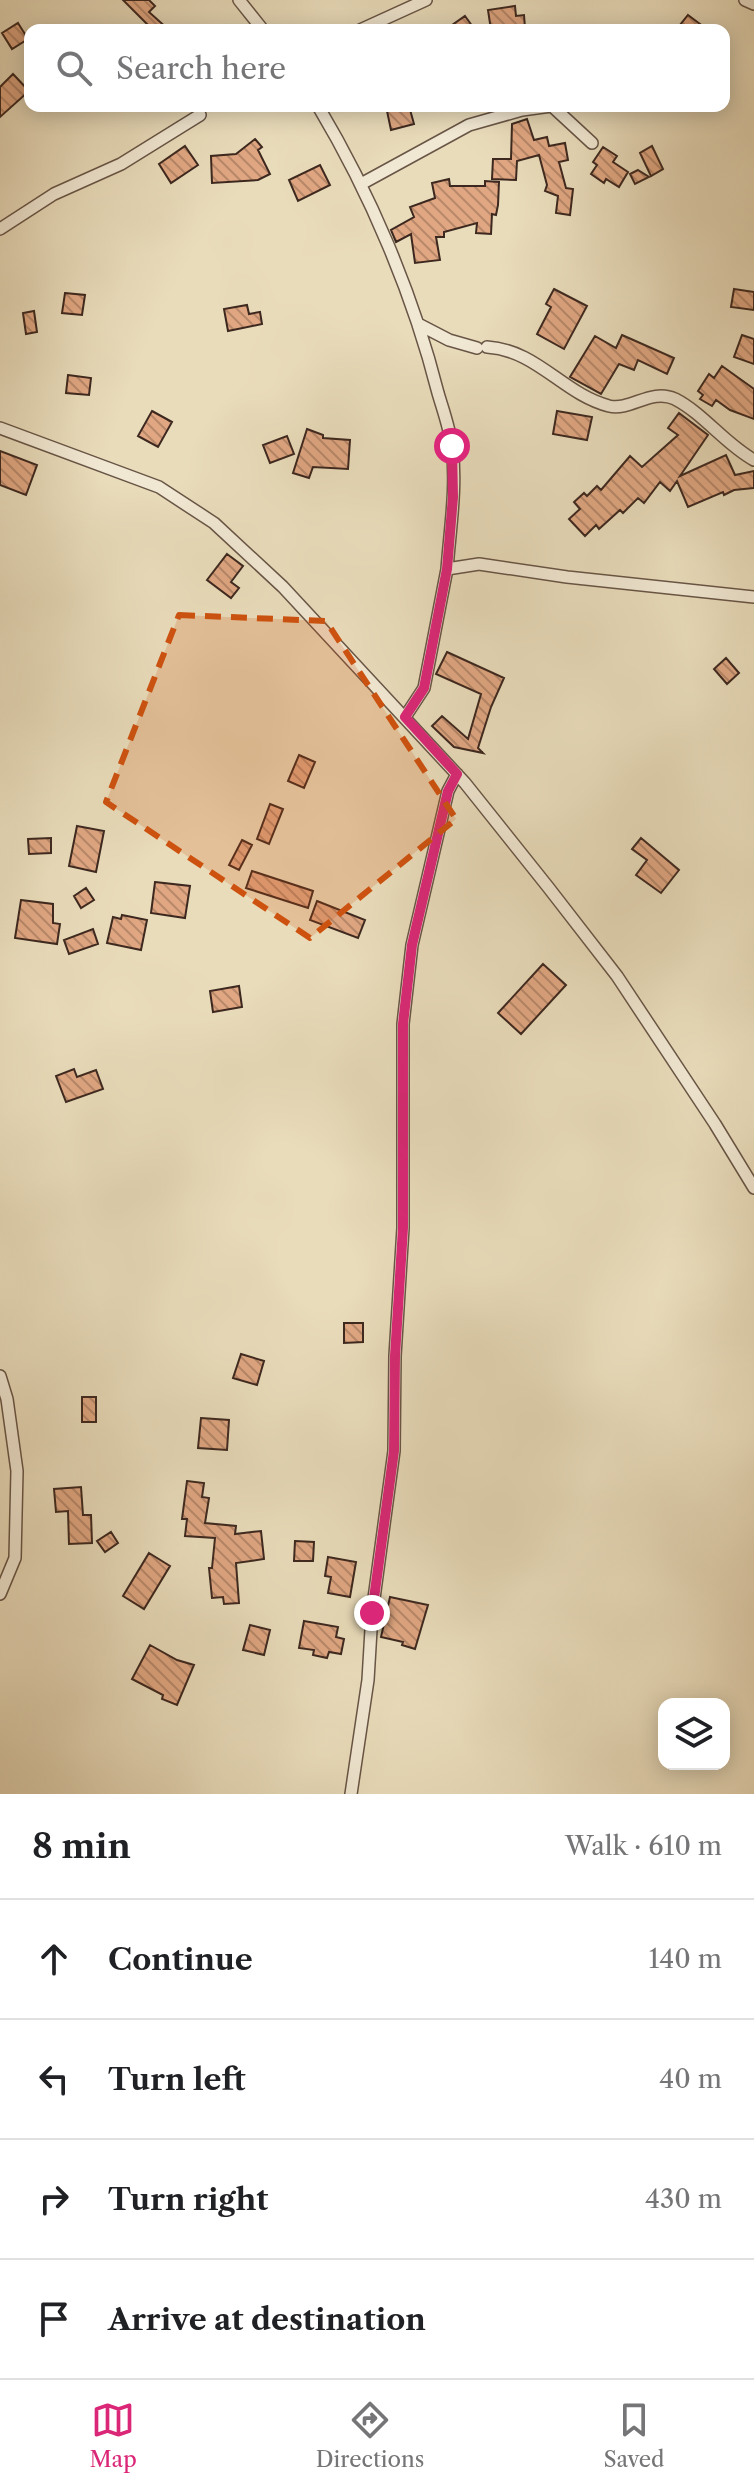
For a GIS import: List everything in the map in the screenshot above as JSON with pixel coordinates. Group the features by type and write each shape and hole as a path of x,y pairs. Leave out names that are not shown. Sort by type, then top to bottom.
{"street":[{"path":"239,0 258,24"},
{"path":"373,24 426,0"},
{"path":"745,0 754,4"},
{"path":"322,112 351,162 420,325 452,446 453,497 447,569 424,688 405,717"},
{"path":"361,184 469,125 515,112"},
{"path":"558,112 592,143"},
{"path":"0,229 54,194 121,164 200,115"},
{"path":"420,325 449,340 482,347 508,348 595,401 613,407 652,395 673,398 754,460"},
{"path":"0,428 159,487 214,523 283,587 457,774 617,976 754,1188"},
{"path":"447,569 479,564 567,577 754,597"},
{"path":"351,1794 368,1680 372,1613 394,1451 395,1356 403,1228 403,1024 412,945 448,791 457,774"},
{"path":"0,1376 7,1399 17,1471 15,1558 0,1594"}],"highlighted area":[{"path":"179,615 326,621 456,819 310,938 106,802"}],"building":[{"path":"123,0 149,0 155,6 149,12 162,24 147,24"},
{"path":"515,6 516,16 524,15 525,24 490,24 488,10"},
{"path":"688,15 700,24 681,24"},
{"path":"465,16 471,24 454,24"},
{"path":"18,23 24,33 24,42 12,49 2,33"},
{"path":"13,74 24,86 24,95 0,117 0,87"},
{"path":"387,112 411,112 414,124 391,130"},
{"path":"527,119 534,140 547,137 549,146 565,143 568,160 559,162 566,188 573,189 570,215 556,213 558,196 545,191 547,185 539,155 517,161 516,180 492,179 493,159 511,159 512,124"},
{"path":"255,139 262,147 258,150 270,174 258,180 212,183 211,156 236,154"},
{"path":"185,146 198,165 171,183 159,164"},
{"path":"652,146 663,169 651,176 640,153"},
{"path":"603,147 617,156 613,162 628,172 619,187 606,179 604,183 591,174 597,165 593,162"},
{"path":"320,165 330,185 298,201 289,180"},
{"path":"638,170 649,177 635,184 630,174"},
{"path":"449,179 450,186 485,186 485,181 499,182 498,205 496,215 492,214 491,234 476,233 477,223 444,232 444,237 436,237 440,260 415,263 411,234 396,242 391,230 414,217 410,207 435,198 432,183"},
{"path":"554,289 587,306 564,349 537,334 551,307 546,304"},
{"path":"734,289 754,292 754,310 731,307"},
{"path":"65,293 85,295 82,315 62,313"},
{"path":"247,305 249,314 260,312 262,324 228,331 224,309"},
{"path":"34,311 37,332 26,334 23,313"},
{"path":"622,335 674,358 667,374 638,360 634,370 619,364 601,394 570,377 595,336 616,348"},
{"path":"742,335 754,339 754,364 734,357"},
{"path":"722,366 754,389 754,419 730,410 716,400 712,406 700,399 703,395 698,391 709,374 714,378"},
{"path":"68,375 91,378 89,395 66,393"},
{"path":"152,411 172,422 158,447 138,436"},
{"path":"557,411 592,417 587,440 553,434"},
{"path":"679,413 708,435 680,476 726,455 735,475 754,471 754,488 734,490 724,495 723,492 688,507 677,481 670,491 660,482 644,503 638,498 623,513 620,510 599,529 596,525 585,536 569,519 580,509 574,502 584,493 587,496 597,486 601,490 630,456 642,467 678,435 668,428"},
{"path":"307,429 323,435 323,438 350,440 348,469 313,467 309,478 293,473"},
{"path":"287,436 294,454 270,463 263,445"},
{"path":"0,451 37,465 26,495 0,485"},
{"path":"227,554 243,566 231,582 239,588 231,598 207,580"},
{"path":"447,652 504,678 478,748 483,753 454,747 432,726 442,716 468,739 481,694 436,674"},
{"path":"726,658 739,673 727,684 714,669"},
{"path":"299,755 315,762 304,788 288,781"},
{"path":"270,804 283,809 269,844 257,839"},
{"path":"77,826 104,831 96,872 69,866"},
{"path":"51,838 51,853 29,854 28,839"},
{"path":"641,838 679,870 661,893 636,875 647,860 632,849"},
{"path":"242,840 252,845 239,870 229,865"},
{"path":"252,871 313,891 308,908 246,888"},
{"path":"155,882 190,886 185,918 151,913"},
{"path":"86,888 94,900 81,908 74,896"},
{"path":"21,900 53,904 53,923 60,924 57,944 15,938"},
{"path":"317,901 365,920 358,938 310,920"},
{"path":"122,915 147,920 141,950 107,943 113,917 121,919"},
{"path":"93,929 98,944 69,954 64,940"},
{"path":"543,964 566,985 521,1034 498,1013"},
{"path":"239,986 242,1007 213,1012 210,991"},
{"path":"74,1069 77,1077 96,1070 103,1089 66,1102 56,1076"},
{"path":"344,1323 363,1323 363,1342 344,1343"},
{"path":"241,1354 264,1361 257,1385 233,1378"},
{"path":"82,1397 96,1397 96,1422 82,1422"},
{"path":"201,1418 229,1420 227,1450 198,1448"},
{"path":"187,1481 204,1483 202,1497 209,1498 205,1523 236,1526 235,1534 261,1531 264,1559 236,1563 239,1603 224,1604 223,1597 212,1598 209,1568 212,1568 215,1538 185,1536 187,1519 182,1519"},
{"path":"81,1487 83,1515 91,1515 92,1543 69,1544 68,1511 56,1512 54,1489"},
{"path":"111,1532 118,1543 105,1552 97,1541"},
{"path":"295,1541 314,1542 313,1561 294,1561"},
{"path":"149,1553 170,1566 144,1609 123,1596"},
{"path":"328,1557 356,1562 350,1597 328,1593 331,1577 325,1576"},
{"path":"390,1597 428,1605 415,1649 402,1645 403,1642 381,1637"},
{"path":"304,1621 338,1627 336,1637 344,1639 341,1654 329,1652 327,1658 313,1655 314,1650 299,1648"},
{"path":"250,1625 270,1630 264,1655 243,1650"},
{"path":"150,1645 177,1660 194,1665 177,1705 132,1679"}],"route":[{"path":"372,1613 394,1451 395,1356 403,1228 403,1024 412,945 448,791 457,774 405,717 424,688 447,569 453,497 452,446"}]}
